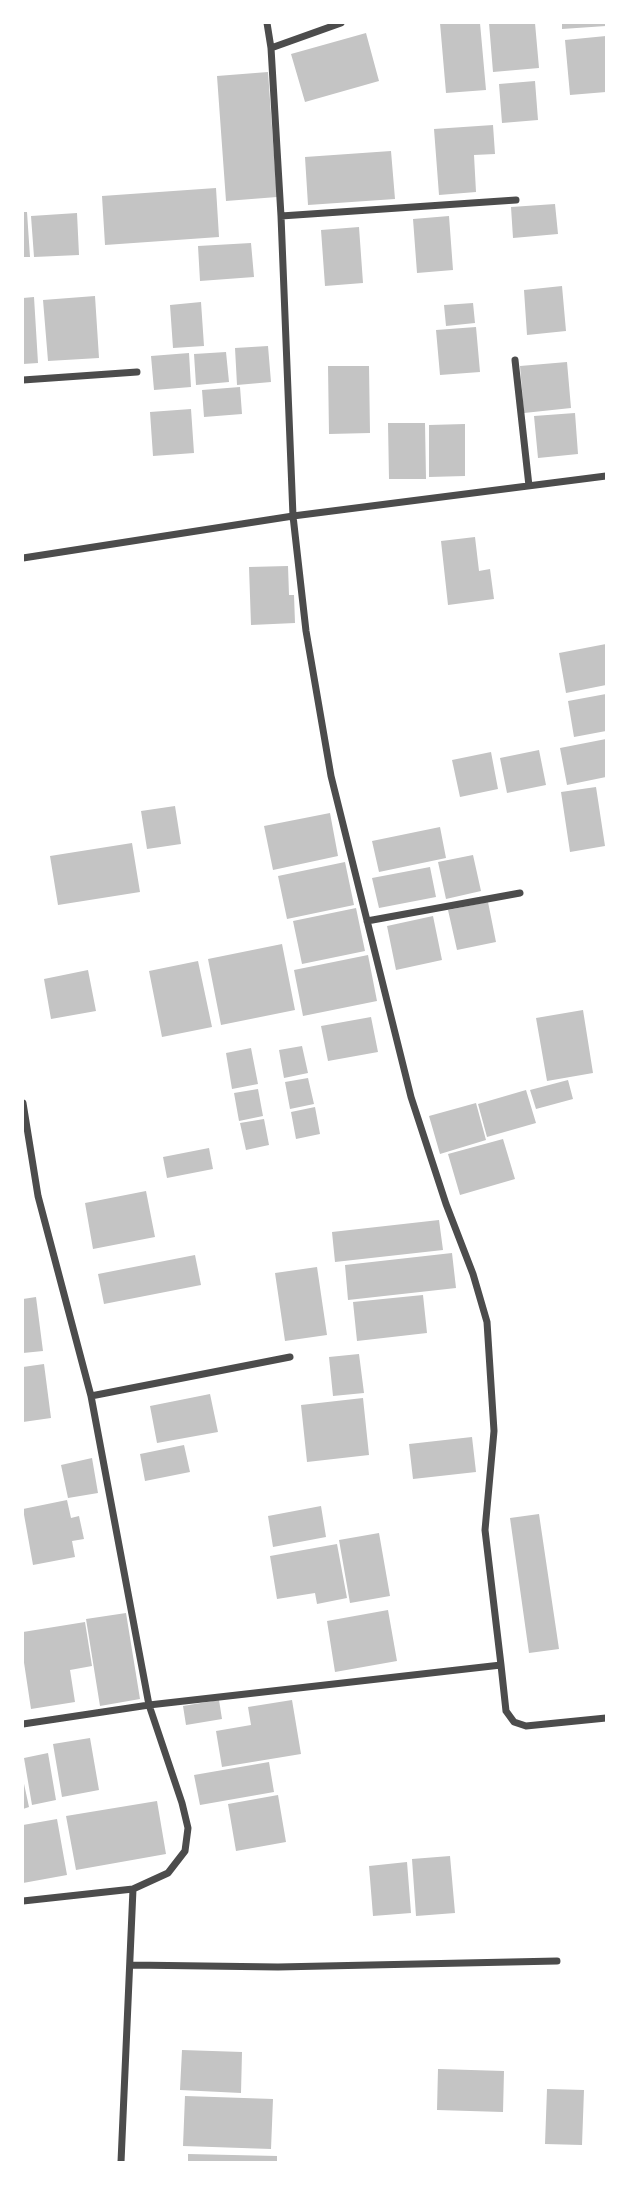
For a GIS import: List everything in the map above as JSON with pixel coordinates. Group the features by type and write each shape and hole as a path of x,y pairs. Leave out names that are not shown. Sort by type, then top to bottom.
{"street":[{"path":"267,23 271,48 281,216 293,516 306,631 331,776 411,1097 446,1204 474,1274 487,1322 494,1431 485,1530 506,1711 514,1722 526,1726 606,1718"},
{"path":"271,48 341,23"},
{"path":"281,216 516,200"},
{"path":"515,360 529,486"},
{"path":"23,380 137,372"},
{"path":"23,558 293,516 606,476"},
{"path":"367,920 520,894"},
{"path":"23,1103 38,1196 90,1396 149,1705 188,1828 185,1851 168,1873 133,1889 23,1901"},
{"path":"90,1396 290,1357"},
{"path":"23,1724 149,1705 501,1665"},
{"path":"121,2162 133,1889"},
{"path":"131,1965 278,1967 557,1961"}],"building":[{"path":"440,23 480,23 486,90 446,93"},
{"path":"489,23 535,23 539,68 493,72"},
{"path":"562,23 606,23 606,26 562,29"},
{"path":"366,33 379,81 305,102 291,54"},
{"path":"606,36 606,92 570,95 565,40"},
{"path":"268,72 277,197 226,201 217,76"},
{"path":"535,81 538,120 502,123 499,84"},
{"path":"493,125 495,154 474,155 476,192 439,195 434,129"},
{"path":"391,151 395,199 308,205 305,157"},
{"path":"216,188 219,237 105,245 102,196"},
{"path":"555,204 558,234 513,238 511,207"},
{"path":"23,212 27,212 30,257 23,257"},
{"path":"77,213 79,255 34,257 31,216"},
{"path":"449,216 453,270 417,273 413,219"},
{"path":"359,227 363,283 325,286 321,230"},
{"path":"251,243 254,277 200,281 198,246"},
{"path":"562,286 566,331 527,335 524,290"},
{"path":"95,296 99,358 48,361 43,300"},
{"path":"34,297 38,363 23,364 23,298"},
{"path":"201,302 204,346 173,348 170,305"},
{"path":"473,303 475,323 446,326 444,305"},
{"path":"476,327 480,372 440,375 436,330"},
{"path":"268,346 271,382 237,385 235,348"},
{"path":"226,352 229,382 196,385 194,354"},
{"path":"189,353 191,387 154,390 151,356"},
{"path":"567,362 571,408 524,413 520,366"},
{"path":"328,366 369,366 370,433 329,434"},
{"path":"240,387 242,414 204,417 202,390"},
{"path":"191,409 194,453 153,456 150,412"},
{"path":"575,413 578,454 538,458 534,416"},
{"path":"388,423 425,423 426,479 389,479"},
{"path":"465,424 465,476 429,477 429,425"},
{"path":"475,537 479,571 490,569 494,599 448,605 441,541"},
{"path":"288,566 289,595 294,595 295,623 251,625 249,567"},
{"path":"606,644 606,685 566,693 559,653"},
{"path":"606,694 606,731 574,737 568,701"},
{"path":"606,739 606,777 567,785 560,748"},
{"path":"539,750 546,785 507,793 500,758"},
{"path":"491,752 498,789 460,797 452,760"},
{"path":"596,787 605,846 570,852 561,792"},
{"path":"175,806 181,844 147,849 141,811"},
{"path":"330,813 338,856 273,870 264,826"},
{"path":"440,827 446,858 379,872 372,841"},
{"path":"132,843 140,892 58,905 50,856"},
{"path":"473,855 481,891 446,899 438,862"},
{"path":"345,862 354,905 287,919 278,876"},
{"path":"430,867 436,897 379,908 372,878"},
{"path":"488,902 496,942 457,950 448,910"},
{"path":"356,908 365,951 302,964 293,921"},
{"path":"433,916 442,960 396,970 387,926"},
{"path":"282,944 295,1010 221,1025 208,959"},
{"path":"368,955 377,1001 303,1016 294,970"},
{"path":"198,961 212,1027 162,1037 149,971"},
{"path":"88,970 96,1011 51,1019 44,979"},
{"path":"583,1010 593,1073 547,1081 536,1018"},
{"path":"371,1017 378,1052 328,1061 321,1026"},
{"path":"302,1046 308,1073 284,1078 279,1050"},
{"path":"251,1048 258,1084 232,1089 226,1053"},
{"path":"308,1078 314,1104 290,1109 285,1082"},
{"path":"568,1080 573,1099 536,1109 530,1090"},
{"path":"258,1089 263,1116 239,1121 234,1093"},
{"path":"526,1090 536,1123 487,1137 478,1104"},
{"path":"476,1103 486,1140 440,1154 429,1116"},
{"path":"315,1107 320,1134 296,1139 291,1112"},
{"path":"264,1119 269,1145 246,1150 240,1123"},
{"path":"503,1139 515,1179 460,1195 448,1154"},
{"path":"209,1148 213,1169 167,1178 163,1157"},
{"path":"146,1191 155,1237 93,1249 85,1203"},
{"path":"439,1220 443,1250 335,1262 332,1232"},
{"path":"452,1253 456,1288 348,1300 345,1265"},
{"path":"195,1255 201,1285 104,1304 98,1274"},
{"path":"317,1267 327,1335 285,1341 275,1273"},
{"path":"423,1295 427,1333 357,1341 353,1302"},
{"path":"36,1297 43,1351 23,1353 23,1299"},
{"path":"359,1354 364,1393 333,1396 329,1357"},
{"path":"44,1364 51,1418 23,1422 23,1367"},
{"path":"210,1394 218,1432 157,1443 150,1406"},
{"path":"363,1398 369,1455 307,1462 301,1405"},
{"path":"472,1437 476,1472 413,1479 409,1444"},
{"path":"184,1445 190,1472 145,1481 140,1454"},
{"path":"92,1458 98,1493 68,1498 61,1465"},
{"path":"67,1500 71,1518 79,1516 84,1539 72,1541 75,1557 33,1565 23,1509"},
{"path":"321,1506 326,1537 273,1547 268,1516"},
{"path":"539,1514 559,1649 529,1653 510,1518"},
{"path":"379,1533 390,1596 350,1603 339,1540"},
{"path":"337,1544 347,1598 317,1604 315,1593 277,1599 270,1556"},
{"path":"388,1610 397,1661 335,1672 327,1621"},
{"path":"126,1613 140,1699 100,1706 86,1619"},
{"path":"85,1622 92,1666 70,1670 75,1702 31,1709 23,1656 23,1632"},
{"path":"219,1700 222,1719 186,1725 183,1706"},
{"path":"292,1700 301,1754 222,1767 216,1731 251,1725 248,1707"},
{"path":"90,1738 99,1790 62,1797 53,1744"},
{"path":"48,1753 56,1800 32,1805 24,1758"},
{"path":"269,1762 274,1792 200,1805 194,1775"},
{"path":"23,1779 29,1807 23,1809"},
{"path":"278,1795 286,1842 236,1851 228,1804"},
{"path":"157,1801 166,1854 76,1870 66,1816"},
{"path":"57,1819 67,1875 23,1883 23,1825"},
{"path":"450,1856 455,1913 416,1916 412,1859"},
{"path":"407,1862 411,1913 373,1916 369,1866"},
{"path":"182,2050 242,2052 241,2093 180,2090"},
{"path":"438,2069 504,2071 503,2112 437,2110"},
{"path":"547,2089 584,2090 582,2145 545,2144"},
{"path":"185,2096 273,2099 271,2149 183,2146"},
{"path":"188,2154 277,2156 277,2162 188,2162"}]}
